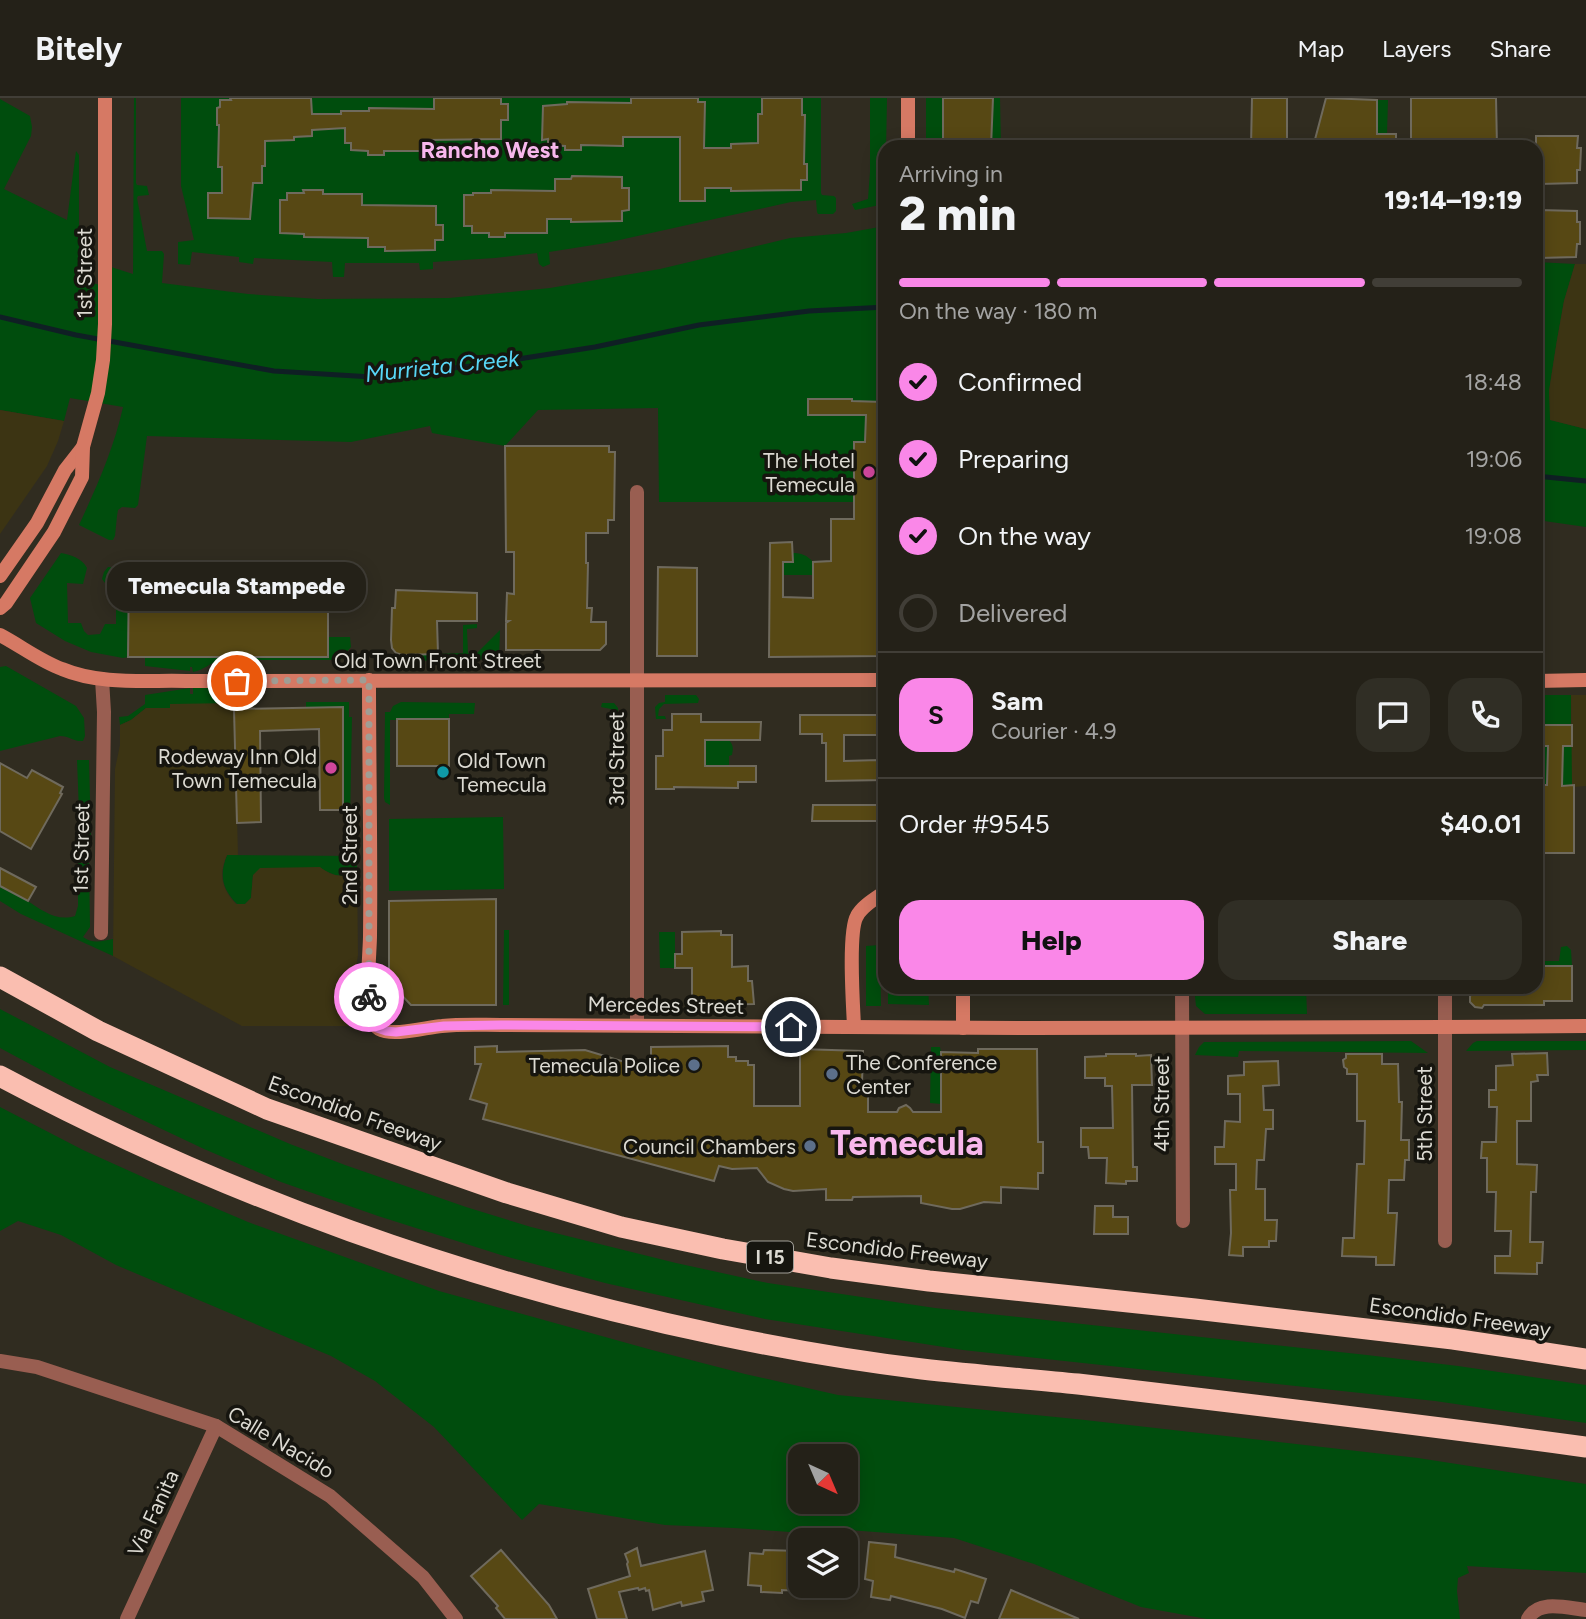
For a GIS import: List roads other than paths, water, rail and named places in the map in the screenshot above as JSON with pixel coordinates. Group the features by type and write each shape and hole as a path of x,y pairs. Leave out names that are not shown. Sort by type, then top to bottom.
{"highway":[{"name":"Escondido Freeway","path":"0,977 98,1031 267,1109 507,1193 621,1227 831,1268 1440,1338 1586,1359"},
{"path":"0,1076 149,1149 259,1195 478,1273 616,1311 706,1332 832,1356 922,1369 1356,1416 1586,1447"}],"street":[{"name":"1st Street","path":"0,608 40,553 67,509 82,477 83,447 98,393 103,360 106,300 105,98"},
{"path":"908,98 908,140"},
{"name":"1st Street","path":"0,576 37,523 65,470 83,447"},
{"name":"3rd Street","path":"637,492 637,1025"},
{"name":"Old Town Front Street","path":"0,635 62,669 80,676 102,679 878,680"},
{"name":"1st Street","path":"101,933 104,714 102,679"},
{"name":"2nd Street","path":"369,680 369,986 371,1019 377,1028"},
{"path":"1543,681 1586,680"},
{"path":"854,1026 853,940 856,916 878,896"},
{"path":"963,994 963,1028"},
{"name":"4th Street","path":"1182,994 1183,1221"},
{"name":"5th Street","path":"1445,994 1445,1241"},
{"name":"Mercedes Street","path":"377,1028 396,1032 444,1026 637,1025 963,1028 1586,1026"},
{"name":"Calle Nacido","path":"0,1361 37,1367 216,1426 330,1496 423,1577 456,1619"},
{"name":"Via Fanita","path":"127,1619 216,1426"},
{"path":"1528,1619 1532,1612 1540,1607 1586,1610"}],"waterway":[{"name":"Murrieta Creek","path":"0,317 76,335 274,371 372,377 480,365 595,347 699,325 809,311 878,307"},
{"name":"Murrieta Creek","path":"1543,477 1586,481"}],"place":[{"name":"The Hotel Temecula","path":"869,472"},
{"name":"Temecula Stampede","path":"237,681"},
{"name":"Rodeway Inn Old Town Temecula","path":"331,768"},
{"name":"Old Town Temecula","path":"443,772"},
{"name":"Temecula Police","path":"694,1065"},
{"name":"The Conference Center","path":"832,1074"},
{"name":"Council Chambers","path":"810,1146"}],"district":[{"name":"Rancho West","path":"490,150"},
{"name":"Temecula","path":"907,1143"}]}
